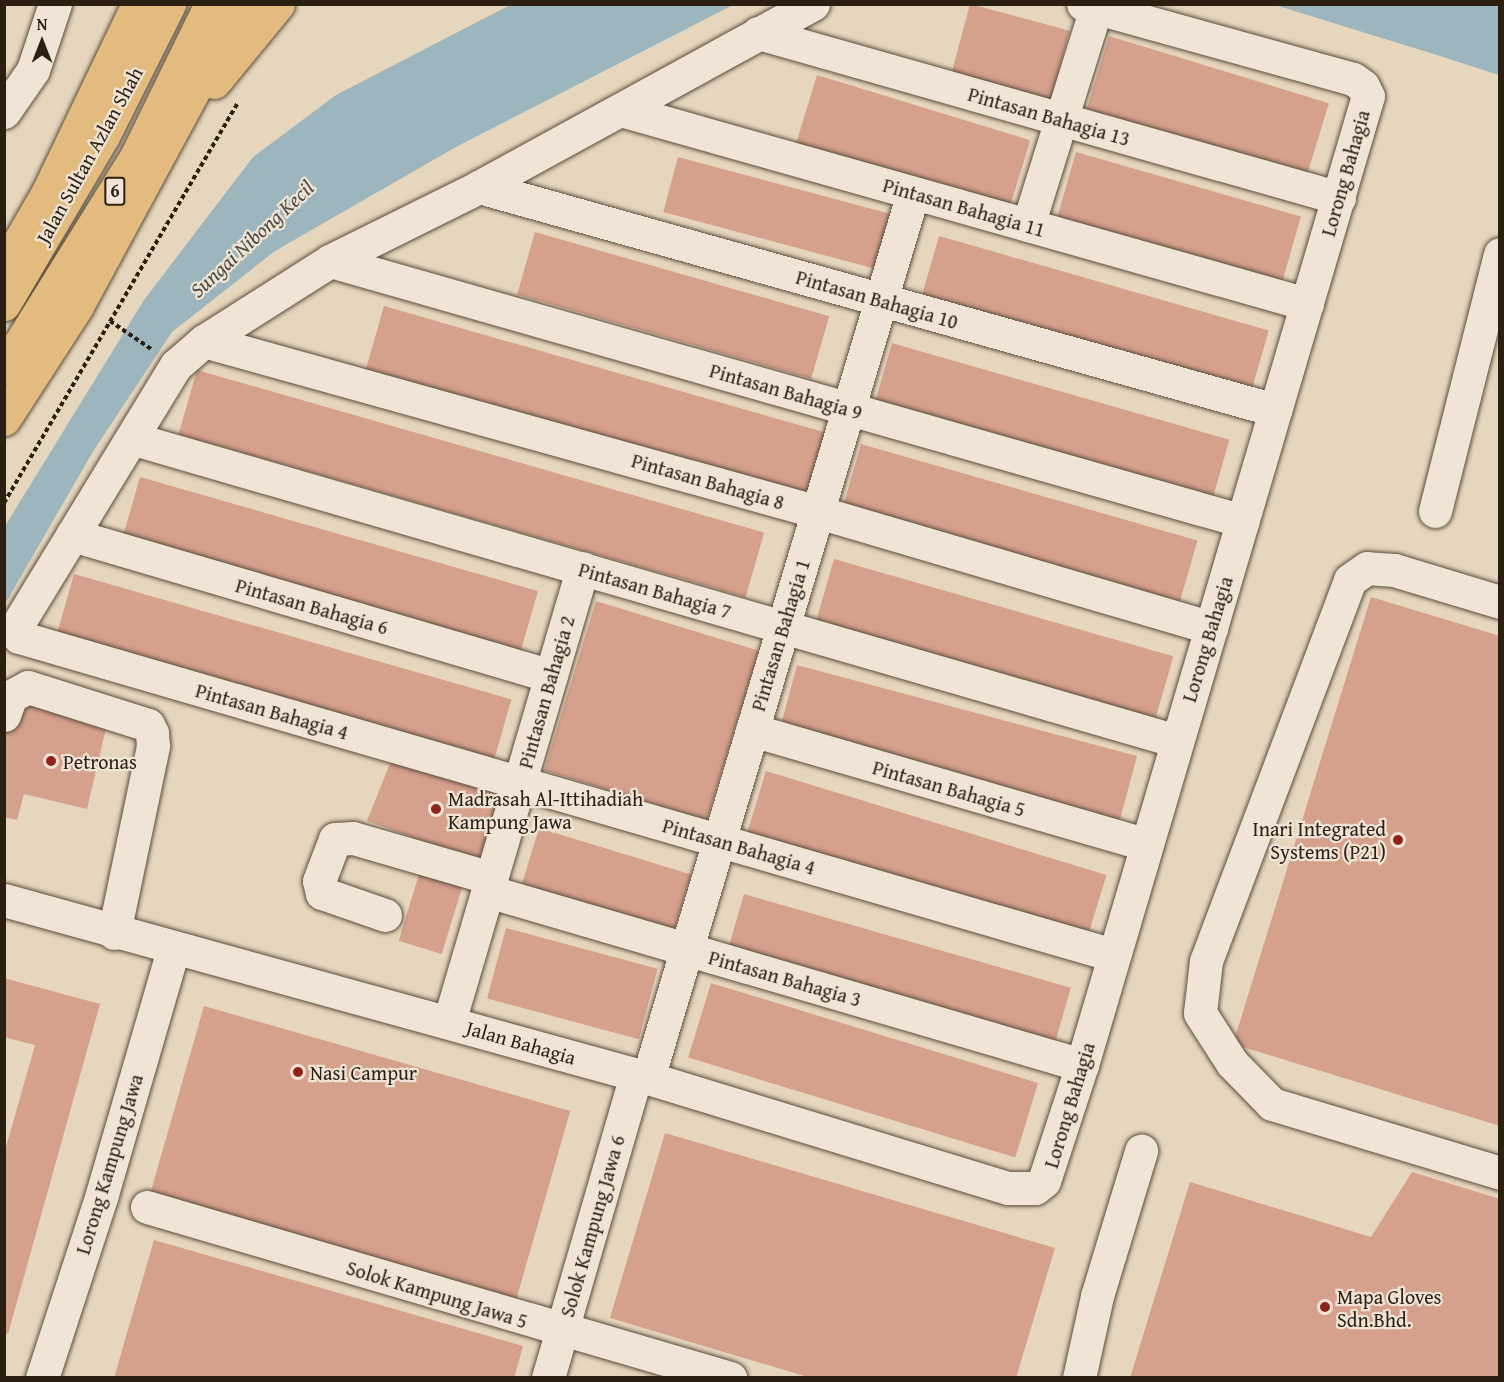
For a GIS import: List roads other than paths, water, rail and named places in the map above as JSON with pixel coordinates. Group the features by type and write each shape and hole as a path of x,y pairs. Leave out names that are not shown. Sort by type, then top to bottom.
{"main road":[{"path":"114,56 127,4"},
{"name":"Jalan Sultan Azlan Shah","path":"4,268 48,192 138,4"},
{"name":"Jalan Sultan Azlan Shah","path":"4,304 103,136 170,4"},
{"name":"Jalan Sultan Azlan Shah","path":"4,369 137,155 211,4"},
{"name":"6","path":"4,419 77,306 176,127 240,4"},
{"path":"176,127 278,4"}],"street":[{"path":"4,112 33,70 55,4"},
{"path":"72,535 134,439 176,365 204,341 330,261 479,187 813,4"},
{"path":"1028,225 1061,119 1089,6"},
{"name":"Lorong Bahagia","path":"1035,1188 1051,1169 1368,96 1364,86 1353,79 1089,6"},
{"name":"Pintasan Bahagia 13","path":"758,33 1339,198"},
{"name":"Pintasan Bahagia 11","path":"621,110 1307,304"},
{"name":"Pintasan Bahagia 10","path":"479,187 1275,410"},
{"name":"Pintasan Bahagia 1","path":"642,1076 687,949 913,193"},
{"path":"1435,511 1489,343 1500,254"},
{"name":"Pintasan Bahagia 9","path":"330,261 1242,521"},
{"name":"Pintasan Bahagia 8","path":"204,341 818,512 1211,628"},
{"name":"Pintasan Bahagia 7","path":"134,439 1177,741"},
{"name":"Pintasan Bahagia 4","path":"72,535 18,624 19,637 1113,955"},
{"name":"Pintasan Bahagia 6","path":"72,535 551,676"},
{"name":"Pintasan Bahagia 2","path":"449,1022 582,568"},
{"path":"1500,602 1394,570 1367,568 1350,580 1206,961 1200,1013 1232,1063 1272,1104 1500,1173"},
{"path":"4,715 11,696 28,687 148,725 152,733 153,746 114,933"},
{"name":"Pintasan Bahagia 5","path":"752,730 1147,845"},
{"name":"Pintasan Bahagia 3","path":"385,915 322,893 320,881 330,845 335,839 353,838 687,949 1082,1065"},
{"name":"Jalan Bahagia","path":"4,900 114,933 642,1076 1008,1188 1035,1188"},
{"name":"Lorong Kampung Jawa","path":"42,1377 102,1194 174,949"},
{"name":"Solok Kampung Jawa 6","path":"548,1377 642,1076"},
{"path":"1079,1377 1097,1296 1141,1150"},
{"name":"Solok Kampung Jawa 5","path":"147,1207 561,1331 730,1377"}],"water":[{"name":"Sungai Nibong Kecil","path":"512,4 733,5 456,147 275,251 172,332 94,450 5,604 5,526 144,300 253,157 336,95"},
{"path":"1275,5 1499,5 1499,75 1440,56"}],"place":[{"name":"Petronas","path":"51,761"},
{"name":"Madrasah Al-Ittihadiah Kampung Jawa","path":"436,809"},
{"name":"Inari Integrated Systems (P21)","path":"1398,840"},
{"name":"Nasi Campur","path":"298,1072"},
{"name":"Mapa Gloves Sdn.Bhd.","path":"1325,1307"}]}
